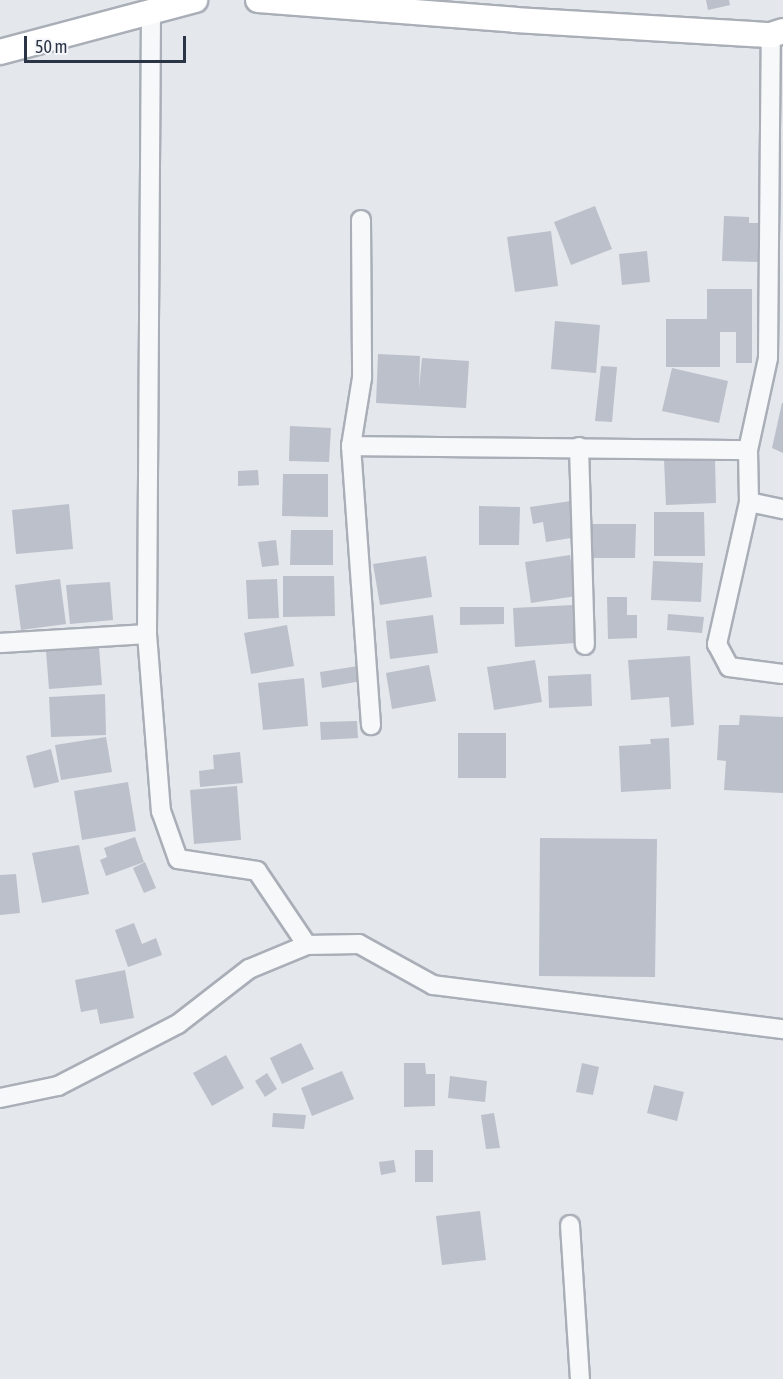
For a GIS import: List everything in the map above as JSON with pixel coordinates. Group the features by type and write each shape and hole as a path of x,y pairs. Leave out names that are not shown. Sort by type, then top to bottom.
{"street":[{"path":"0,52 195,0"},
{"path":"258,0 777,33 768,358 748,450 749,502 717,644 729,667 783,674"},
{"path":"151,12 147,634 161,811 178,859 257,871 306,945"},
{"path":"361,220 362,378 351,446 371,725"},
{"path":"351,446 748,450"},
{"path":"579,447 585,645"},
{"path":"749,502 783,509"},
{"path":"0,643 147,634"},
{"path":"0,1098 58,1086 178,1024 249,969 306,945 359,944 433,985 783,1029"},
{"path":"570,1225 580,1379"}],"building":[{"path":"706,0 729,0 730,5 708,10"},
{"path":"595,206 612,249 571,265 554,222"},
{"path":"724,216 749,217 749,223 763,223 761,262 722,261"},
{"path":"551,231 558,286 515,292 507,237"},
{"path":"647,251 650,282 622,285 619,254"},
{"path":"707,289 752,289 752,363 736,363 736,332 720,332 720,367 666,367 666,319 707,319"},
{"path":"555,321 600,325 596,373 551,369"},
{"path":"378,354 420,356 419,389 422,358 469,361 466,408 376,403"},
{"path":"601,366 617,367 612,422 595,421"},
{"path":"672,368 728,381 719,423 662,411"},
{"path":"783,403 783,453 772,448"},
{"path":"290,426 331,428 329,462 289,461"},
{"path":"715,458 716,503 666,505 664,459"},
{"path":"258,470 259,485 238,486 238,471"},
{"path":"283,474 328,474 328,517 282,516"},
{"path":"571,501 577,537 546,542 543,522 533,524 530,507"},
{"path":"69,504 73,549 16,554 12,510"},
{"path":"479,506 520,507 519,545 479,545"},
{"path":"654,512 704,512 705,556 654,556"},
{"path":"590,524 636,524 635,558 590,558"},
{"path":"291,530 333,530 333,565 290,565"},
{"path":"276,540 279,565 262,567 258,542"},
{"path":"570,555 576,596 531,603 525,562"},
{"path":"426,556 432,597 380,605 373,564"},
{"path":"653,561 703,563 701,602 651,600"},
{"path":"283,576 334,576 335,616 283,617"},
{"path":"60,579 66,624 21,630 15,585"},
{"path":"277,579 279,618 248,619 246,580"},
{"path":"110,582 113,620 70,624 66,585"},
{"path":"607,597 627,597 627,615 637,615 637,638 608,639"},
{"path":"574,605 576,643 515,647 513,608"},
{"path":"460,607 504,607 504,624 460,625"},
{"path":"668,614 704,617 702,633 667,630"},
{"path":"433,615 438,653 390,659 386,621"},
{"path":"287,625 294,666 251,674 244,633"},
{"path":"99,647 102,685 49,689 46,651"},
{"path":"690,656 694,725 671,727 669,697 631,700 628,660"},
{"path":"535,660 542,702 494,710 487,667"},
{"path":"429,665 436,701 392,709 386,673"},
{"path":"358,666 361,681 322,688 320,672"},
{"path":"591,674 592,706 549,708 548,676"},
{"path":"304,678 308,726 263,730 258,683"},
{"path":"105,694 106,735 51,737 49,697"},
{"path":"740,715 783,717 783,793 724,790 726,761 717,760 719,725 739,725"},
{"path":"357,721 358,738 321,740 320,722"},
{"path":"458,733 506,733 506,778 458,778"},
{"path":"106,737 112,772 61,780 55,745"},
{"path":"669,738 671,789 621,792 619,746 651,744 650,739"},
{"path":"51,749 59,782 34,788 26,756"},
{"path":"240,752 243,783 200,787 199,771 214,769 213,755"},
{"path":"128,782 136,831 82,840 74,791"},
{"path":"237,786 241,840 194,844 190,790"},
{"path":"135,837 144,862 106,876 100,860 107,857 104,848"},
{"path":"540,838 657,839 655,977 539,976"},
{"path":"79,845 89,894 42,903 32,853"},
{"path":"145,862 156,888 144,893 133,868"},
{"path":"16,874 20,913 0,915 0,875"},
{"path":"134,923 142,944 156,938 162,955 128,967 115,930"},
{"path":"125,970 134,1018 100,1024 97,1009 81,1012 75,980"},
{"path":"301,1043 314,1069 282,1084 270,1058"},
{"path":"226,1055 244,1088 212,1106 193,1073"},
{"path":"404,1063 425,1063 426,1074 435,1074 435,1106 404,1107"},
{"path":"582,1063 599,1067 593,1095 576,1092"},
{"path":"342,1071 354,1099 312,1116 301,1088"},
{"path":"267,1073 277,1089 265,1097 255,1081"},
{"path":"450,1076 487,1081 485,1102 448,1098"},
{"path":"654,1085 684,1092 677,1121 647,1113"},
{"path":"273,1113 306,1115 304,1129 272,1127"},
{"path":"494,1113 500,1148 486,1149 481,1115"},
{"path":"415,1150 433,1150 433,1182 415,1182"},
{"path":"394,1160 396,1172 381,1175 379,1162"},
{"path":"480,1211 486,1260 442,1265 436,1216"}]}
